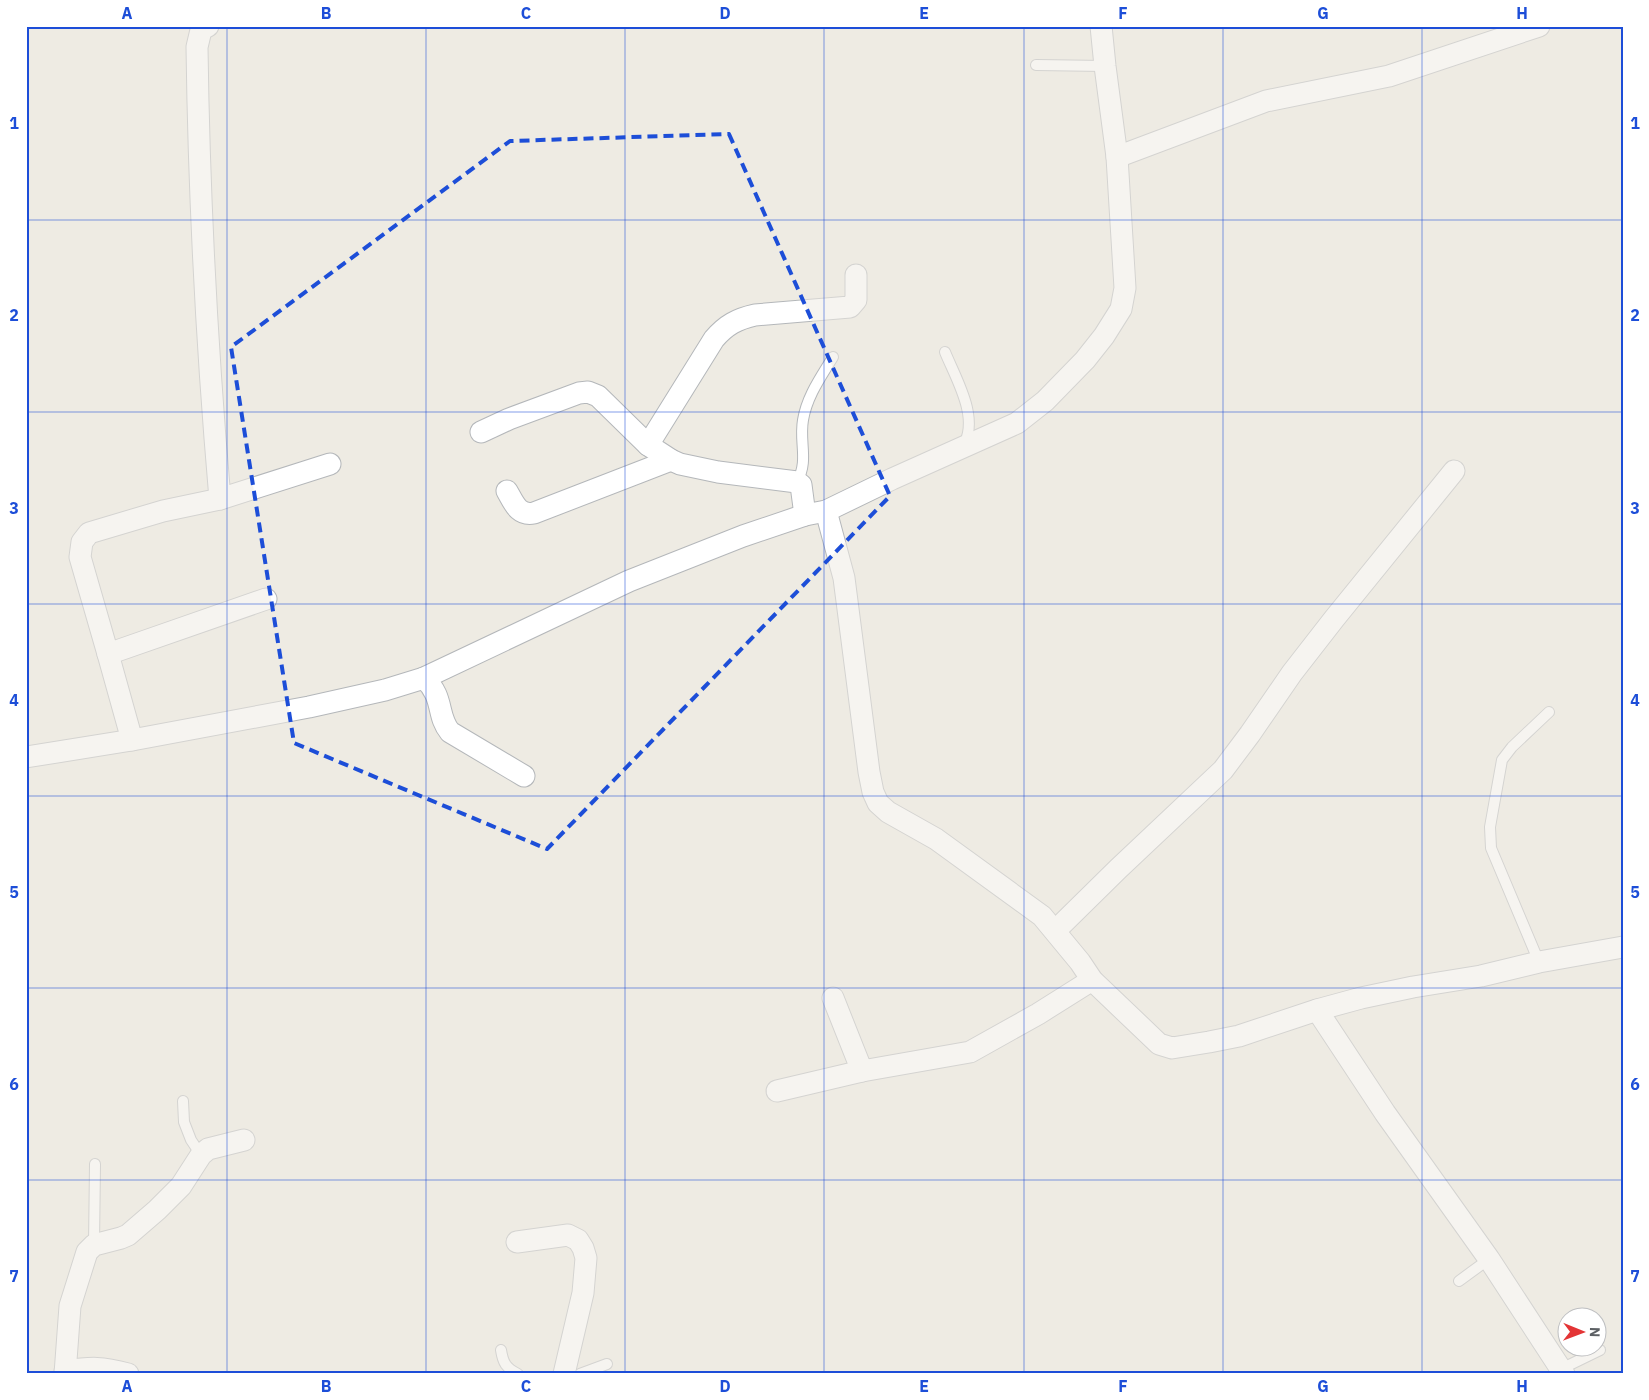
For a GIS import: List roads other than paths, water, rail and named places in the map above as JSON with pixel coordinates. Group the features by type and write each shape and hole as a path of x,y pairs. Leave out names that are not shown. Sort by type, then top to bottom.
{"street":[{"path":"26,757 309,708 385,690 424,678 629,581 743,536 805,515 826,511 1017,423 1046,402 1085,360 1104,336 1121,309 1125,288 1117,157 1101,26"},
{"path":"1117,157 1266,101 1389,76 1539,26"},
{"path":"203,28 197,47 199,152 214,428 220,499"},
{"path":"648,445 714,339 724,328 742,318 755,315 850,308 856,300 856,275"},
{"path":"481,432 579,392 588,392 598,396 648,445 670,460 718,472 797,482 801,486 805,515"},
{"path":"507,491 521,512 527,514 534,513 670,460"},
{"path":"132,740 80,557 82,542 88,533 162,511 220,499 330,464"},
{"path":"1055,931 1223,770 1298,665 1454,471"},
{"path":"826,511 844,578 869,772 873,792 878,803 888,812 936,839 1042,916 1080,962 1092,980 1159,1044 1172,1048 1238,1036 1317,1010 1414,987 1481,976 1539,962 1623,947"},
{"path":"108,654 266,599"},
{"path":"424,678 436,692 445,723 450,732 524,776"},
{"path":"777,1091 862,1071 970,1052 1038,1014 1092,980"},
{"path":"833,998 862,1071"},
{"path":"1317,1010 1385,1113 1489,1259 1562,1371"},
{"path":"128,1374 111,1369 92,1367 65,1372 70,1306 87,1252 94,1245 109,1242 128,1234 157,1210 181,1186 201,1154 208,1149 244,1140"},
{"path":"517,1242 568,1235 578,1240 583,1248 586,1258 583,1293 564,1374"}],"lane":[{"path":"1036,65 1105,66"},
{"path":"945,352 968,410 970,428 962,449"},
{"path":"797,482 804,464 801,434 806,407 811,394 833,357"},
{"path":"1539,962 1492,848 1490,826 1502,760 1512,747 1549,712"},
{"path":"184,1101 184,1122 191,1140 201,1154"},
{"path":"94,1245 95,1164"},
{"path":"1459,1280 1489,1259"},
{"path":"501,1350 503,1362 518,1374"},
{"path":"1562,1371 1586,1358"},
{"path":"580,1374 607,1364"}]}
